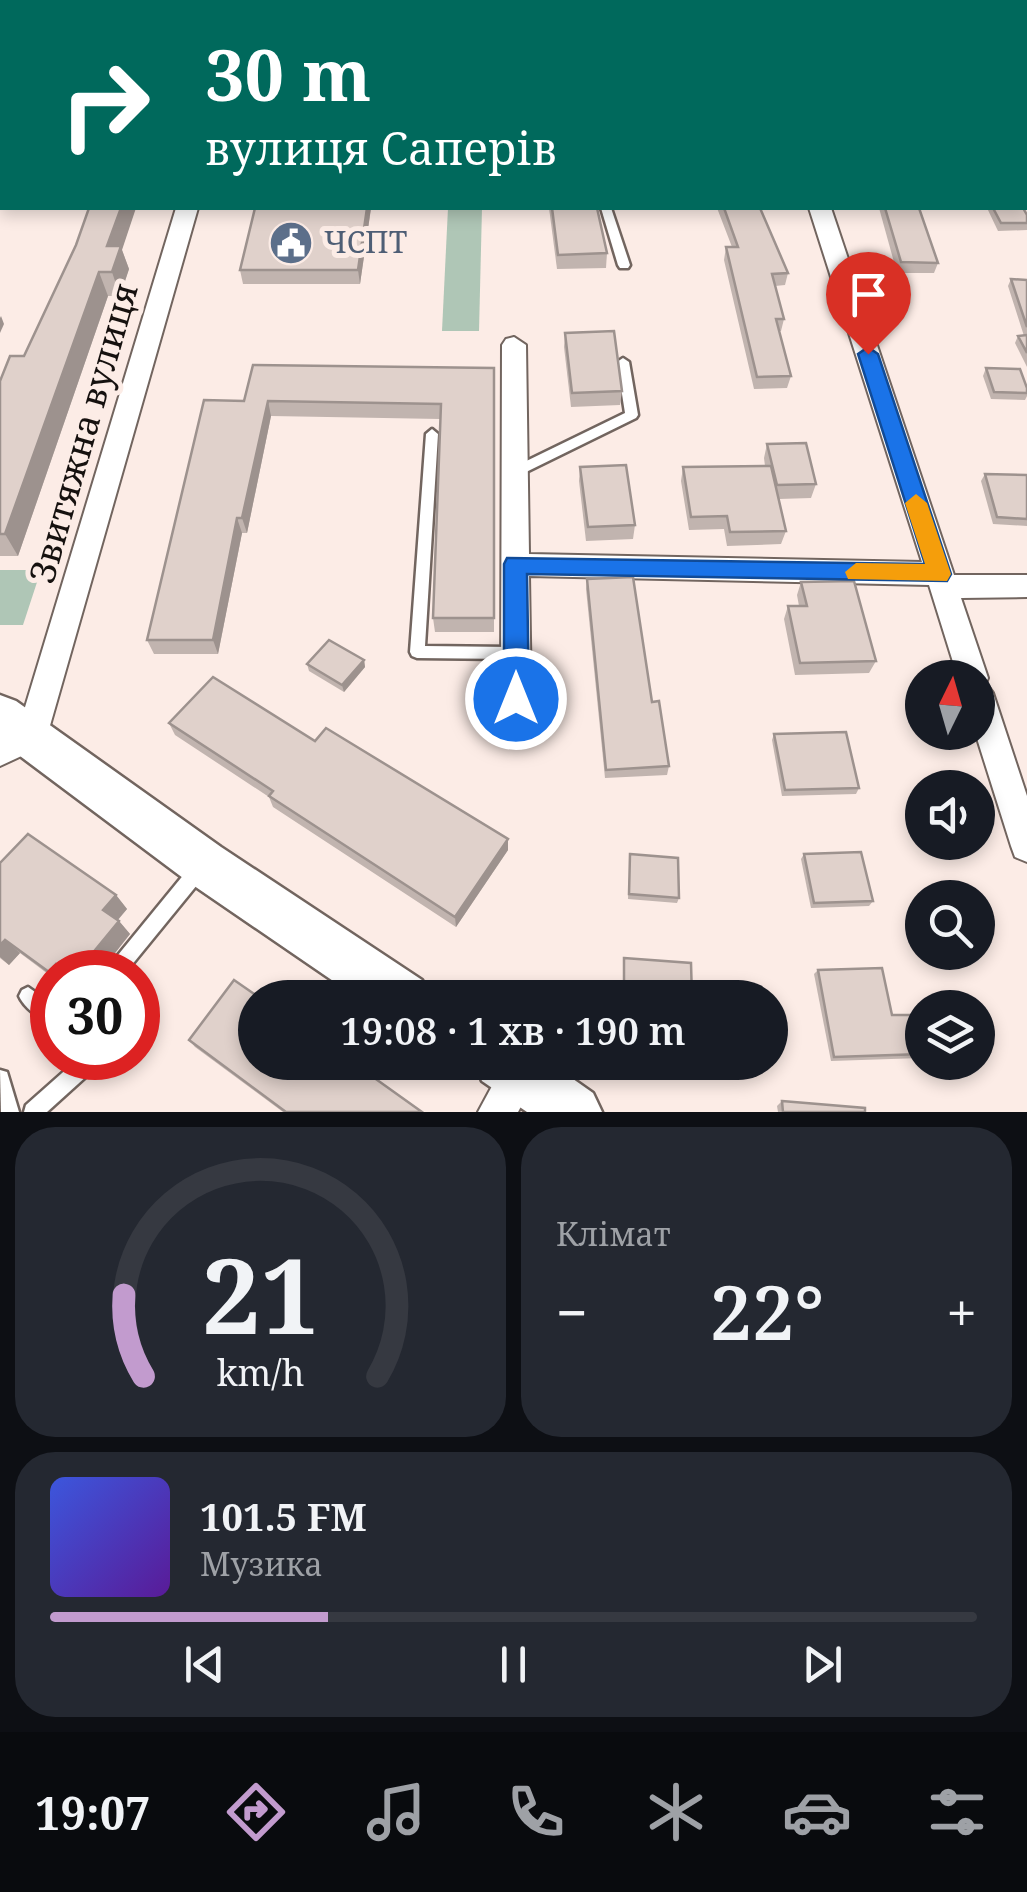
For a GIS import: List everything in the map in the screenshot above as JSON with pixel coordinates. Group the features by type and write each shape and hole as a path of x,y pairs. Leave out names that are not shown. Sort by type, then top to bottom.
{"street":[{"name":"Звитяжна вулиця","path":"11,734 186,210"},
{"path":"821,210 966,660"},
{"path":"514,345 516,699"},
{"path":"515,564 1027,586"},
{"path":"11,734 377,980"},
{"path":"995,746 1027,846"},
{"path":"506,1083 574,1112"}],"lane":[{"path":"608,210 624,266"},
{"path":"515,472 632,415 624,362"},
{"path":"432,434 416,652 516,653"},
{"path":"134,950 204,864"},
{"path":"0,1080 10,1112"},
{"path":"32,1112 68,1080"}],"green space":[{"path":"448,210 482,210 479,331 442,331"},
{"path":"0,570 41,570 23,625 0,625"}],"building":[{"path":"88,210 120,210 107,246 121,246 112,272 99,272 5,534 0,534 0,381 10,356 24,356"},
{"name":"ЧСПТ","path":"255,210 367,210 358,270 240,270"},
{"path":"552,210 597,210 607,253 558,255"},
{"path":"725,210 761,210 788,273 772,274 784,319 776,319 791,376 757,377 726,247 738,247"},
{"path":"886,210 920,210 938,263 901,262"},
{"path":"994,210 1024,210 1027,215 1027,223 1001,223"},
{"path":"1011,279 1027,280 1027,327"},
{"path":"614,331 622,391 572,393 565,333"},
{"path":"1027,335 1027,353 1018,336"},
{"path":"253,365 494,368 494,618 433,618 441,404 268,401 242,518 237,518 213,640 147,640 204,400 244,401"},
{"path":"986,368 1020,369 1027,393 994,392"},
{"path":"806,443 816,484 777,485 767,444"},
{"path":"626,465 635,525 588,527 580,467"},
{"path":"771,466 786,531 730,532 727,516 691,517 683,467"},
{"path":"985,474 1027,475 1027,519 997,517"},
{"path":"633,577 652,702 659,701 669,766 606,770 587,579"},
{"path":"854,581 876,661 800,663 788,606 807,606 801,582"},
{"path":"329,640 364,660 342,685 307,664"},
{"path":"213,677 315,741 326,728 508,839 455,917 269,796 273,791 169,723"},
{"path":"846,732 859,788 785,790 774,734"},
{"path":"28,834 116,895 103,910 119,921 95,950 30,950 30,958 5,940 0,945 0,863"},
{"path":"861,852 873,901 814,903 804,854"},
{"path":"630,854 678,858 679,898 629,894"},
{"path":"624,958 691,963 691,980 624,980"},
{"path":"882,968 892,1015 905,1015 905,1055 834,1057 818,970"},
{"path":"234,980 238,983 238,1076 189,1040"},
{"path":"243,1080 377,1080 422,1112 286,1112"},
{"path":"782,1101 865,1108 865,1112 783,1112"}],"slow traffic":[{"path":"856,572 939,574 916,503"}],"place":[{"name":"ЧСПТ","path":"291,243"}],"route":[{"path":"516,699 515,564 939,574 868,354"}]}
